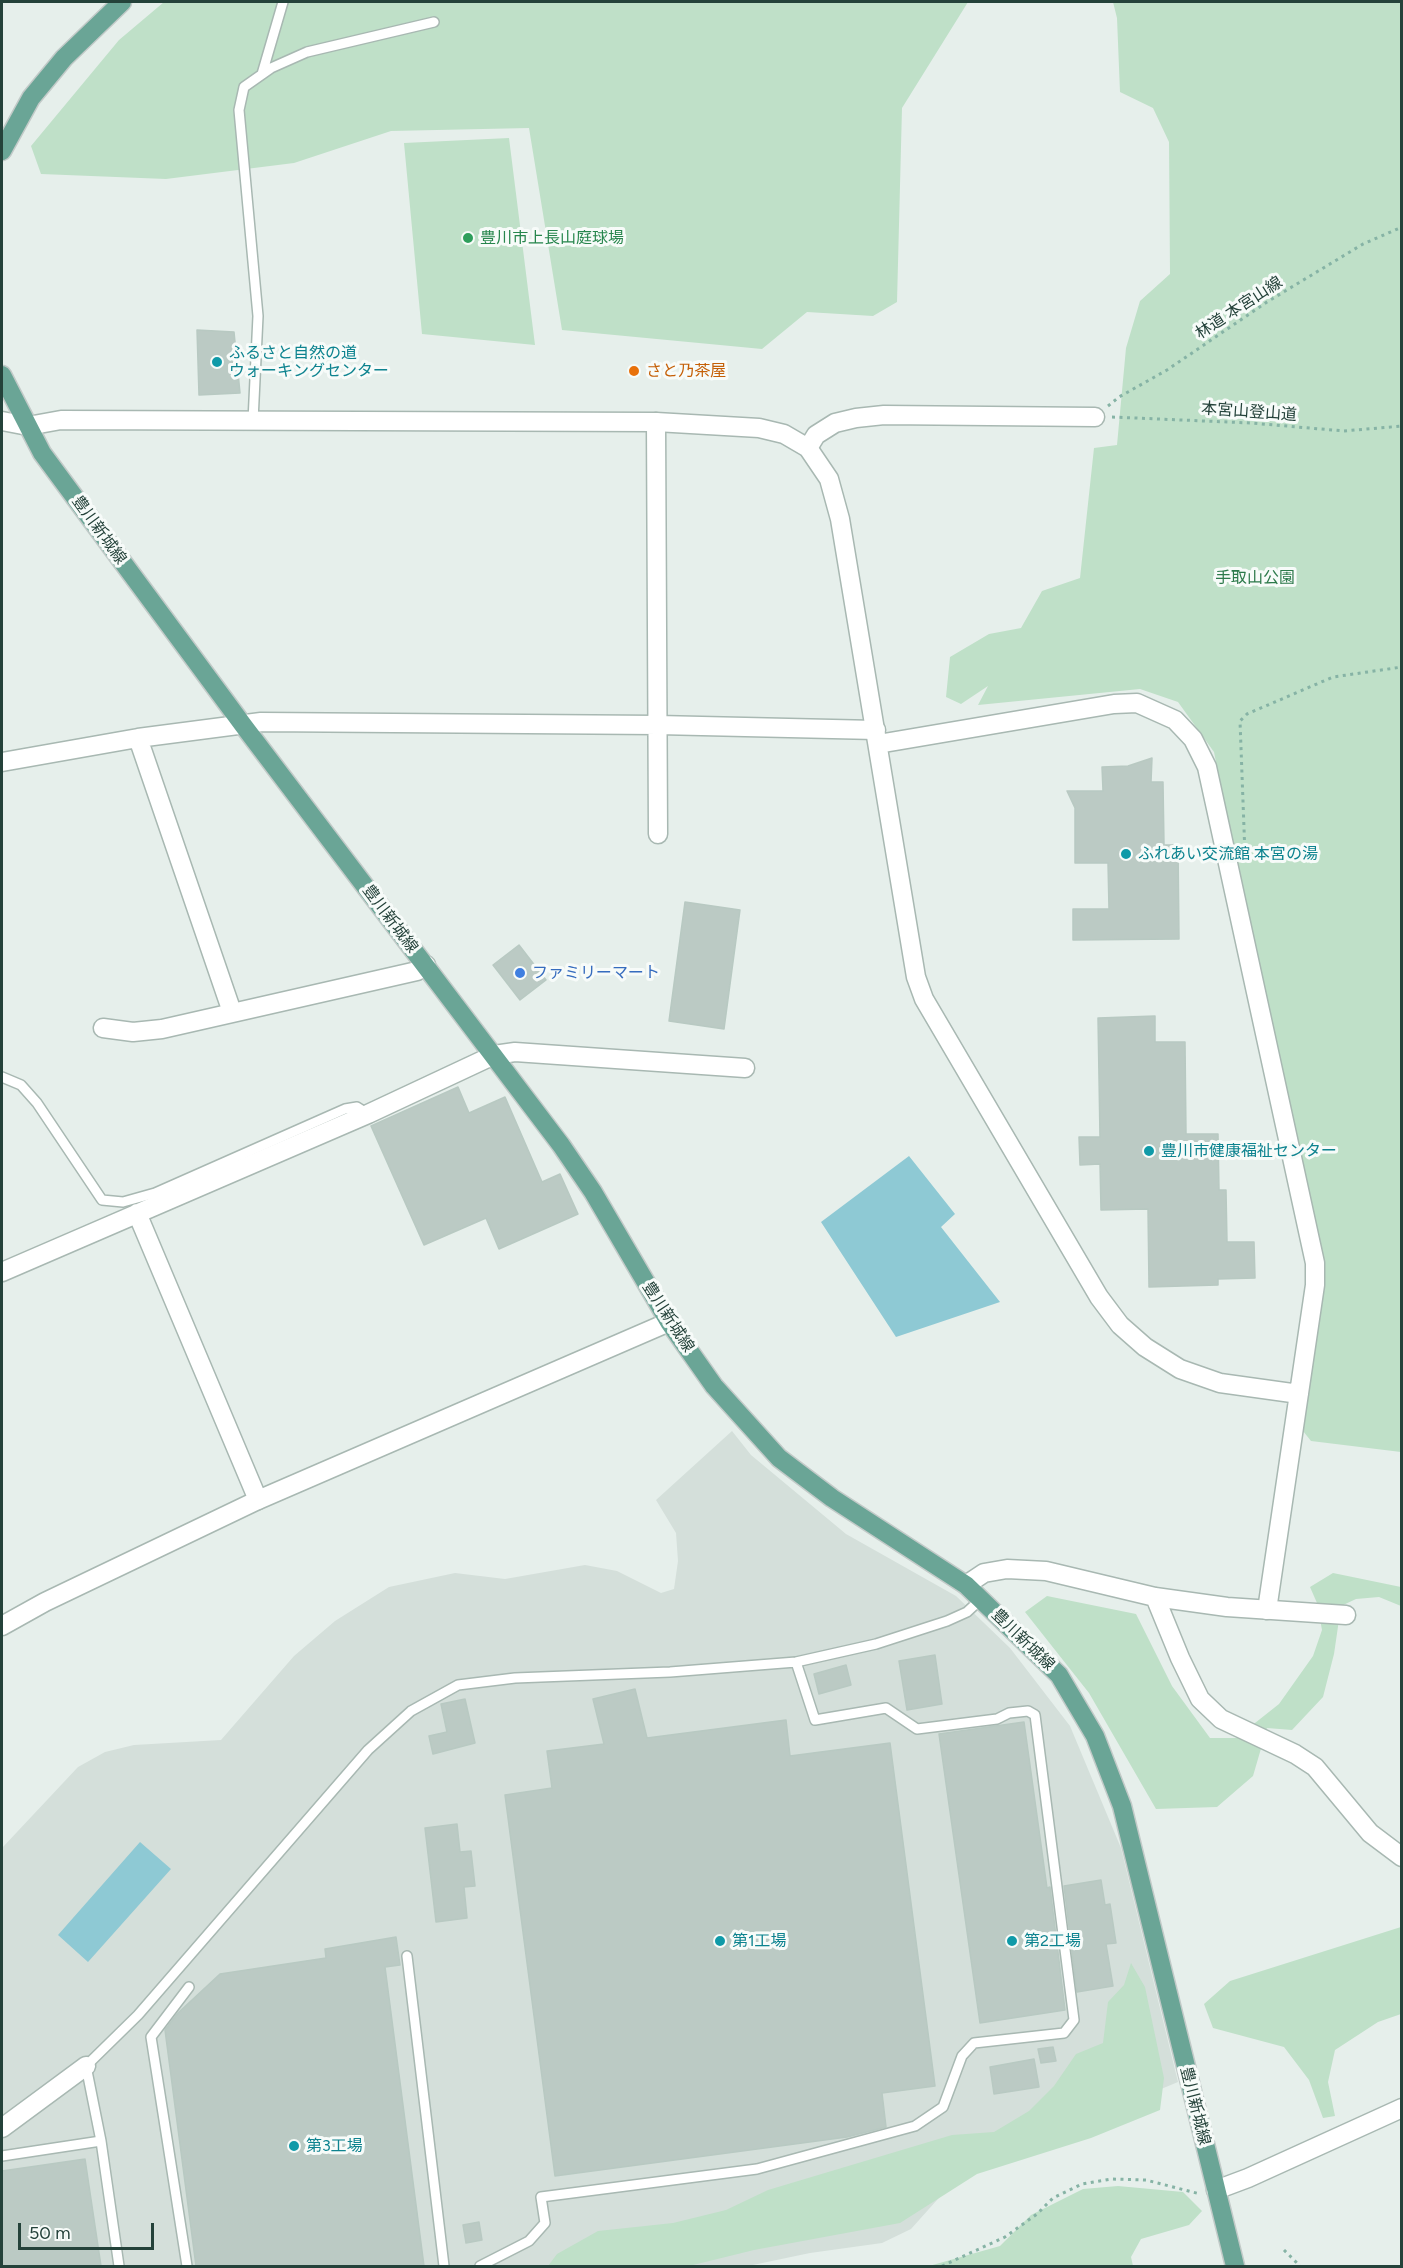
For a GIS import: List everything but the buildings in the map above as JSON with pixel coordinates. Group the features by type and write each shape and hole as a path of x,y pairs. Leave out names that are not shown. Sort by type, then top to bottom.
{"main road":[{"path":"2,151 31,98 64,58 122,2"},
{"name":"豊川新城線","path":"2,375 42,453 243,725 494,1055 593,1192 669,1322 714,1386 779,1458 831,1498 966,1585 1059,1675 1095,1737 1122,1806 1235,2266"}],"street":[{"path":"808,448 816,435 835,423 856,418 885,415 1095,417"},
{"path":"2,421 28,426 61,420 656,422 759,428 784,434 808,448 829,479 840,519 916,977 924,999 1099,1297 1120,1325 1145,1347 1180,1369 1220,1383 1299,1394"},
{"path":"656,422 658,834"},
{"path":"2,762 138,738 261,722 658,725 877,737 1114,704 1137,704 1155,709 1175,720 1193,738 1207,767 1315,1263 1315,1285 1268,1610"},
{"path":"138,738 232,1012"},
{"path":"103,1028 133,1032 162,1029 417,971 426,965"},
{"path":"2,1272 368,1114 494,1055 515,1052 745,1068"},
{"path":"137,1212 258,1500"},
{"path":"2,1626 45,1602 258,1500 669,1322"},
{"path":"966,1585 984,1573 1007,1569 1046,1571 1155,1597 1268,1610 1346,1615"},
{"path":"1155,1597 1200,1699 1221,1719 1296,1754 1314,1767 1370,1833 1401,1857"},
{"path":"2,2128 86,2066"},
{"path":"1216,2190 1259,2174 1401,2108"}],"lane":[{"path":"262,74 284,2"},
{"path":"254,421 258,316 239,110 244,87 262,74 307,52 434,22"},
{"path":"2,1077 21,1085 37,1103 102,1200 123,1202 155,1193 345,1109 357,1107 368,1114"},
{"path":"119,2266 101,2141 86,2066 138,2015 368,1750 411,1711 438,1694 458,1685 515,1678 670,1672 796,1662 876,1644 947,1621 967,1612 981,1599"},
{"path":"480,2266 529,2241 545,2223 541,2196 757,2169 915,2126 943,2107 962,2056 974,2043 1064,2033 1074,2020 1035,1715 1028,1711 1009,1713 997,1719 917,1729 886,1708 814,1720 796,1662"},
{"path":"407,1956 444,2266"},
{"path":"187,2266 151,2037 189,1987"},
{"path":"2,2156 101,2141"}],"path":[{"name":"林道 本宮山線","path":"1095,417 1119,397 1167,370 1268,302 1363,244 1401,226"},
{"name":"本宮山登山道","path":"1095,417 1251,423 1344,431 1401,426"},
{"path":"1227,862 1245,855 1246,850 1240,720 1247,714 1333,677 1401,667"},
{"path":"942,2266 1005,2237 1038,2214 1053,2198 1082,2184 1111,2179 1146,2180 1206,2195 1216,2190"},
{"path":"1284,2250 1300,2266"}],"shaded area":[{"path":"732,1431 751,1455 846,1534 956,1596 1010,1648 1070,1726 1121,1848 1178,2082 963,2171 911,2229 882,2243 810,2253 748,2266 2,2266 2,1848 78,1767 105,1752 134,1745 221,1740 294,1656 335,1621 389,1587 455,1573 505,1579 585,1565 617,1571 661,1593 674,1589 678,1561 676,1533 656,1500"}],"green space":[{"path":"164,2 968,2 902,108 897,302 873,316 807,312 762,349 562,330 529,128 391,131 294,163 166,179 41,174 31,146 119,40"},
{"name":"手取山公園","path":"1113,2 1401,2 1401,1452 1311,1441 1303,1431 1322,1290 1317,1229 1259,981 1214,752 1178,702 1140,689 978,705 988,686 961,704 946,697 950,657 989,634 1021,628 1042,591 1080,578 1094,448 1117,445 1126,348 1140,301 1170,274 1169,142 1153,108 1120,92 1117,18"},
{"name":"豊川市上長山庭球場","path":"509,138 535,345 422,334 404,143"},
{"path":"1333,1573 1401,1587 1401,1606 1379,1597 1356,1599 1341,1606 1334,1654 1323,1697 1292,1730 1267,1728 1253,1776 1217,1807 1156,1809 1089,1693 1025,1612 1047,1596 1136,1614 1172,1686 1210,1738 1236,1738 1279,1704 1313,1656 1322,1630 1317,1603 1310,1587"},
{"path":"1401,1927 1401,2014 1378,2022 1335,2050 1328,2082 1335,2116 1323,2118 1309,2080 1284,2047 1213,2028 1204,2004 1230,1981"},
{"path":"1131,1963 1145,1987 1164,2078 1160,2110 1091,2138 977,2174 900,2223 754,2250 689,2266 548,2266 557,2254 598,2231 673,2223 726,2210 768,2190 952,2135 994,2132 1029,2111 1054,2086 1076,2054 1103,2043 1108,2002 1124,1985"},
{"path":"1118,2186 1183,2192 1202,2211 1189,2225 1141,2239 1131,2257 1133,2266 929,2266 1000,2246 1031,2215 1083,2189"}],"water":[{"path":"909,1156 955,1214 941,1227 1000,1302 896,1337 821,1222"},
{"path":"140,1842 171,1869 88,1962 58,1935"}],"place":[{"name":"豊川市上長山庭球場","path":"468,238"},
{"name":"ふるさと自然の道 ウォーキングセンター","path":"217,362"},
{"name":"さと乃茶屋","path":"634,371"},
{"name":"ふれあい交流館 本宮の湯","path":"1126,854"},
{"name":"ファミリーマート","path":"520,973"},
{"name":"豊川市健康福祉センター","path":"1149,1151"},
{"name":"第1工場","path":"720,1941"},
{"name":"第2工場","path":"1012,1941"},
{"name":"第3工場","path":"294,2146"}]}
